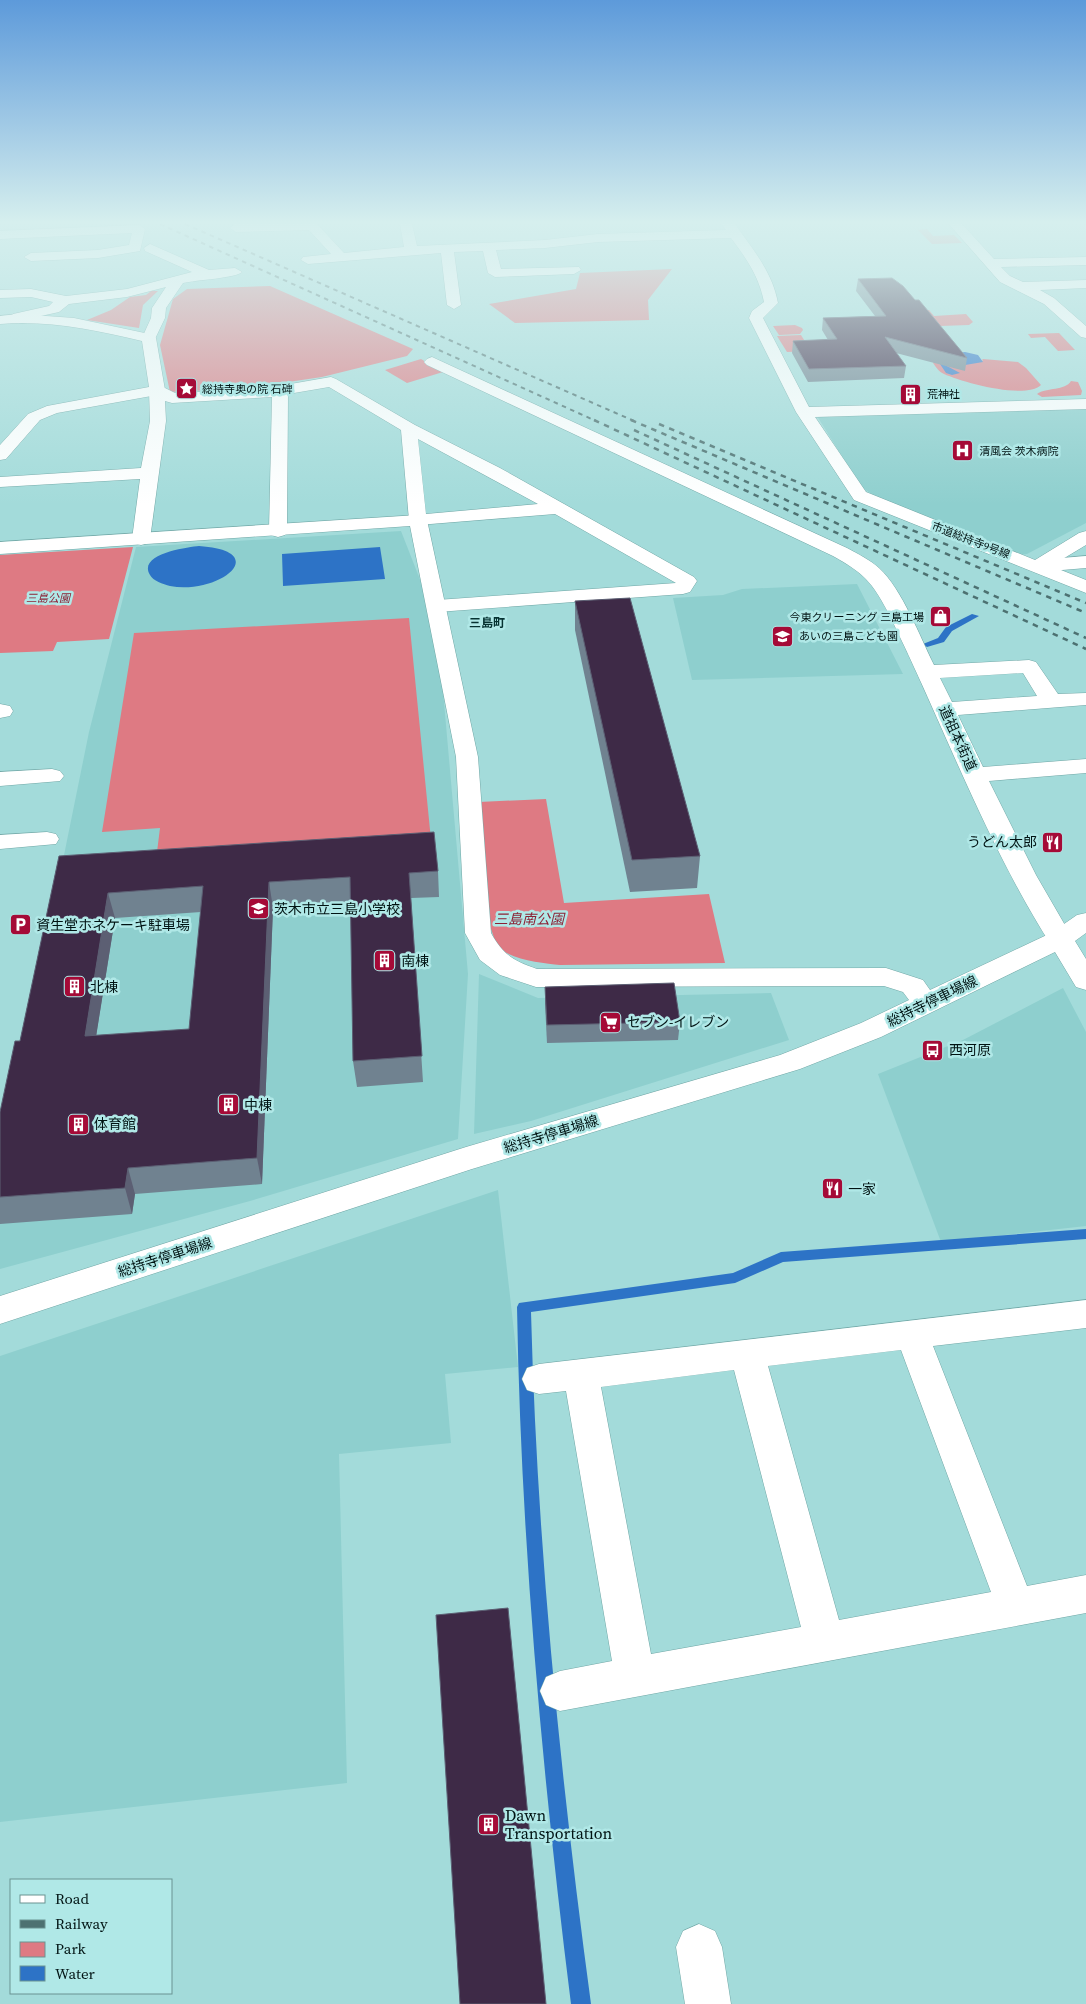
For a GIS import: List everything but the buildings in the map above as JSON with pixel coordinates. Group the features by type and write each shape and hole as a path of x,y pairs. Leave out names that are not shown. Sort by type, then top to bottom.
{"street":[{"path":"0,320 15,318"},
{"path":"67,318 149,338"},
{"path":"141,539 149,473 158,422 157,390 149,338 158,318"},
{"path":"756,318 804,412 1086,404"},
{"path":"1069,318 1085,331"},
{"name":"道祖本街道","path":"432,362 840,552 871,571 880,580 903,621 975,775 1045,915 1086,982"},
{"path":"0,456 34,417 53,409 157,390 172,398 280,392 330,382 409,428 687,581 683,588 437,606"},
{"path":"278,531 280,392"},
{"name":"市道総持寺9号線","path":"804,412 860,496 1038,566 1086,562"},
{"path":"409,428 418,520 467,757 478,933 489,954 509,969 536,978 886,977 913,986 925,1003"},
{"path":"0,482 149,473"},
{"path":"0,548 278,531 557,508"},
{"path":"1038,566 1086,537"},
{"path":"1038,566 1086,586"},
{"path":"927,672 1029,666 1052,702"},
{"path":"945,709 1086,699"},
{"path":"975,775 1086,766"},
{"path":"0,779 52,776"},
{"path":"0,842 47,839"},
{"name":"総持寺停車場線","path":"0,1310 466,1159 790,1062 871,1030 1060,940 1086,921"},
{"path":"539,1379 1086,1314"},
{"path":"912,1335 1016,1607"},
{"path":"747,1354 825,1643"},
{"path":"581,1374 635,1677"},
{"path":"560,1691 1086,1594"},
{"path":"699,1947 708,2004"}],"shaded area":[{"name":"清風会 茨木病院","path":"1086,407 1086,523 1027,554 1016,555 875,496 861,487 817,416"},
{"name":"茨木市立三島小学校","path":"401,531 426,595 443,691 468,974 458,1139 250,1201 0,1269 0,1143 47,939 89,732 136,547"},
{"name":"あいの三島こども園","path":"857,584 903,674 692,680 673,598 723,595 742,589"},
{"path":"479,974 538,998 771,993 789,1040 531,1121 474,1134"},
{"path":"1063,988 1086,1032 1086,1226 941,1242 878,1074 963,1040"},
{"path":"498,1190 518,1367 445,1374 451,1443 339,1454 347,1783 0,1822 0,1356"}],"green space":[{"path":"93,318 141,318 139,328 87,320"},
{"path":"168,318 342,318 413,349 407,356 322,377 248,388 170,392 160,345"},
{"path":"508,318 649,318 649,320 515,323"},
{"path":"931,318 969,318 973,322 969,325 940,326"},
{"path":"795,325 802,328 803,330 800,334 779,335 773,326"},
{"path":"1059,333 1075,350 1058,351 1045,337 1031,338 1028,334"},
{"path":"801,335 811,351 787,352 777,336"},
{"path":"421,359 443,372 407,383 385,370"},
{"path":"983,359 1018,362 1041,385 1022,391 978,385 944,374 933,363 934,361 951,365 983,361"},
{"path":"1071,381 1078,382 1082,391 1081,395 1042,397 1037,394 1046,390 1060,388"},
{"name":"三島公園","path":"133,547 109,639 57,642 53,651 0,653 0,555"},
{"path":"409,618 432,850 155,868 160,828 102,832 134,633"},
{"name":"三島南公園","path":"546,799 564,903 709,894 725,963 560,965 519,958 499,947 491,929 479,802"}],"water":[{"path":"965,352 978,355 983,362 965,365 945,365 960,373 952,375 946,373 940,364 954,353"},
{"path":"199,546 221,550 233,556 236,563 231,571 220,579 188,587 170,586 151,577 148,568 157,557 175,550"},
{"path":"380,547 385,579 283,586 282,554"}],"waterway":[{"path":"927,644 941,640 949,629 975,616"},
{"path":"581,2004 559,1830 542,1656 529,1482 524,1307 735,1278 781,1257 1086,1234"}],"railway":[{"path":"367,318 596,421"},
{"path":"398,318 634,421"},
{"path":"594,420 1086,649"},
{"path":"631,420 1086,613"},
{"path":"659,424 1086,603"},
{"path":"634,430 1086,638"}],"place":[{"name":"総持寺奥の院 石碑","path":"186,389"},
{"name":"荒神社","path":"911,394"},
{"name":"清風会 茨木病院","path":"963,451"},
{"name":"今東クリーニング 三島工場","path":"940,617"},
{"name":"あいの三島こども園","path":"783,636"},
{"name":"うどん太郎","path":"1053,842"},
{"name":"茨木市立三島小学校","path":"258,909"},
{"name":"資生堂ホネケーキ駐車場","path":"20,925"},
{"name":"南棟","path":"385,961"},
{"name":"北棟","path":"74,987"},
{"name":"セブン-イレブン","path":"611,1022"},
{"name":"西河原","path":"933,1050"},
{"name":"中棟","path":"228,1105"},
{"name":"体育館","path":"78,1124"},
{"name":"一家","path":"832,1189"},
{"name":"Dawn Transportation","path":"489,1824"}],"district":[{"name":"三島町","path":"487,623"}]}
